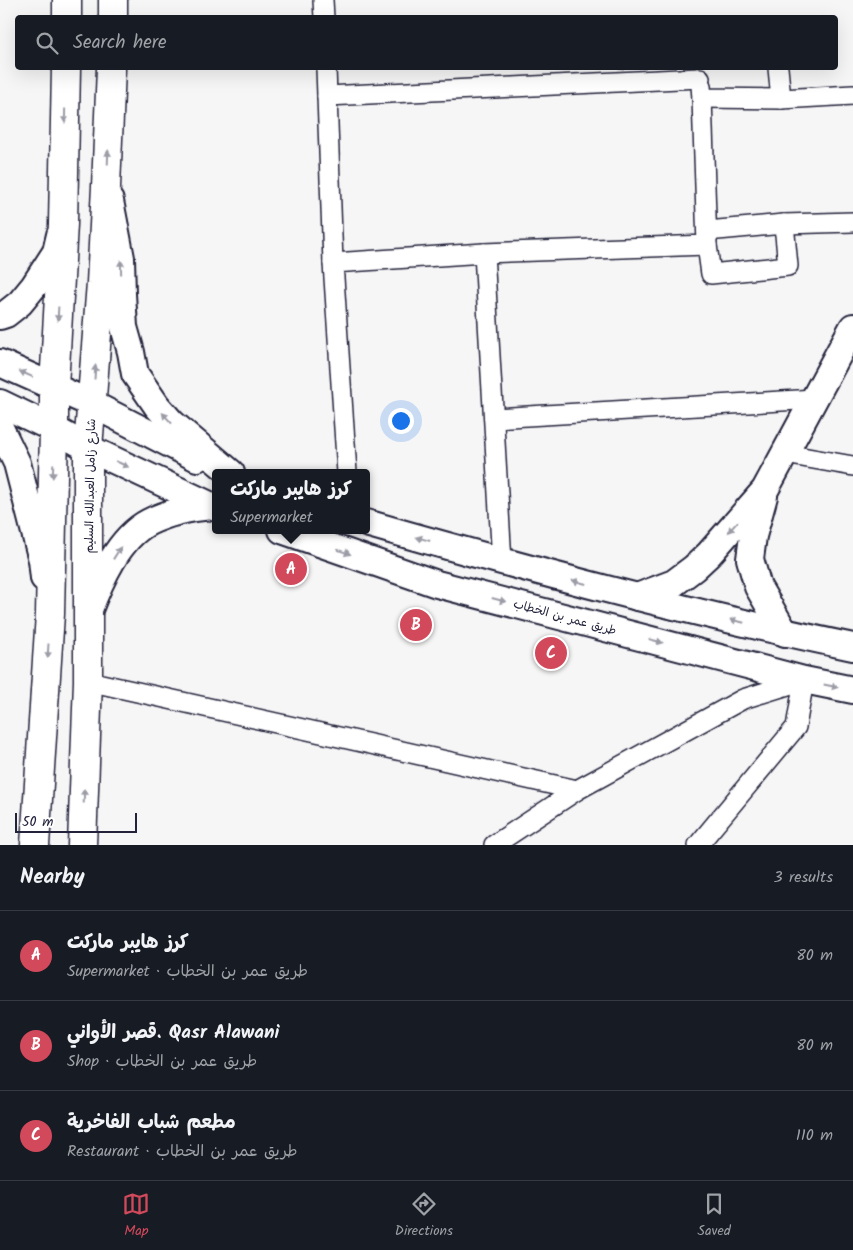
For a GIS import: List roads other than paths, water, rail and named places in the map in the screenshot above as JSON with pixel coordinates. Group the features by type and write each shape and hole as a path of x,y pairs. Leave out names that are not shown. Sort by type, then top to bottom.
{"highway":[{"path":"67,0 67,15"},
{"path":"112,15 113,0"},
{"path":"35,845 50,614 54,387 63,224 66,70"},
{"name":"شارع زامل العبدالله السليم","path":"82,845 88,681 88,448 101,283 111,70"},
{"path":"61,263 71,281 86,291 101,283"},
{"path":"52,526 76,530 88,552"}],"main road":[{"path":"106,187 117,232 121,258 124,328 135,374 157,406 172,423 221,469"},
{"path":"0,316 6,314 20,303 34,286 56,252 63,224"},
{"path":"637,597 674,583 694,568 709,554 765,490 853,327"},
{"path":"0,363 92,404 221,469"},
{"path":"0,402 88,448 212,506"},
{"path":"0,428 17,464 42,560 50,614"},
{"path":"168,486 171,474 183,460 221,469"},
{"path":"765,490 752,536 750,559 758,587 785,633"},
{"path":"88,612 112,561 122,545 135,532 147,523 176,512 212,507"},
{"path":"370,525 637,597 785,633 853,647"},
{"name":"طريق عمر بن الخطاب","path":"294,534 438,584 804,680 853,690"}],"street":[{"path":"323,0 324,15"},
{"path":"326,70 333,263 347,469"},
{"path":"778,70 781,99"},
{"path":"327,96 701,73 707,238 711,274 788,266 784,224"},
{"path":"702,98 781,99 853,94"},
{"path":"333,263 707,238 784,224 853,222"},
{"path":"484,253 502,562"},
{"path":"494,418 815,399"},
{"path":"785,454 853,466"},
{"path":"494,845 576,790 743,699 804,680 796,727 698,845"},
{"path":"88,681 576,790"}],"place":[{"name":"كرز هايبر ماركت","path":"291,569"},
{"name":"قصر الأواني. Qasr Alawani","path":"416,625"},
{"name":"مطعم شباب الفاخرية","path":"551,653"}]}
